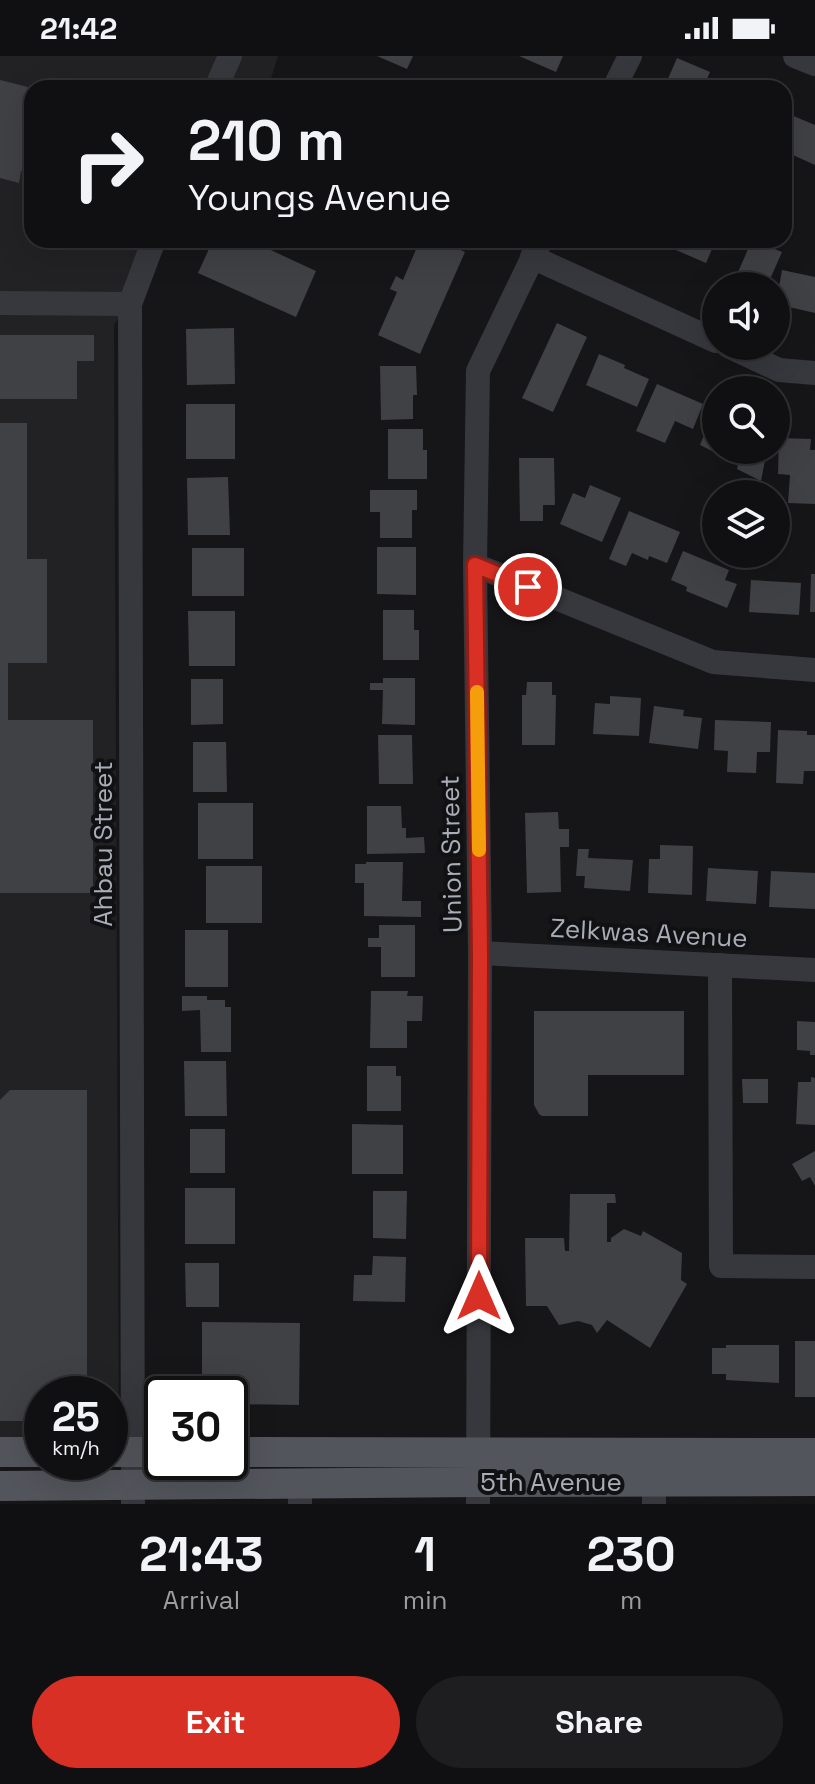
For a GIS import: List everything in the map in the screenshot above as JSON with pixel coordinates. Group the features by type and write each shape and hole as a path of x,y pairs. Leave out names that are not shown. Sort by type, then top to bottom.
{"main road":[{"path":"0,1452 24,1452"},
{"name":"5th Avenue","path":"248,1452 815,1453"},
{"name":"5th Avenue","path":"0,1486 133,1494 654,1493 815,1481"}],"street":[{"path":"220,80 230,56"},
{"path":"618,80 630,56"},
{"path":"795,56 815,64"},
{"name":"Ahbau Street","path":"133,1494 130,304 151,248"},
{"path":"536,248 702,334"},
{"name":"Union Street","path":"478,1493 480,953 475,565 478,371 536,248"},
{"path":"0,303 130,304"},
{"path":"758,360 779,370 815,373"},
{"path":"475,565 713,662 815,670"},
{"name":"Zelkwas Avenue","path":"480,953 815,970"},
{"path":"720,965 721,1266 815,1267"}],"shaded area":[{"path":"0,56 278,56 270,80 24,80 24,248 165,248 114,325 119,1376 24,1376 24,1437 0,1437"}],"building":[{"path":"377,56 413,56 407,69"},
{"path":"519,56 563,56 556,72"},
{"path":"677,58 710,72 706,80 667,80"},
{"path":"0,80 24,86 24,172 21,171 19,183 0,178"},
{"path":"792,115 815,125 815,165 792,155"},
{"path":"209,248 266,248 316,271 296,317 198,273"},
{"path":"417,248 456,248 465,252 420,354 378,335 397,292 390,289 396,276 403,280"},
{"path":"671,248 713,248 706,263"},
{"path":"749,248 772,248 782,252 773,272 738,272"},
{"path":"782,270 815,277 815,313 790,307 790,272"},
{"path":"557,323 587,337 553,412 522,398"},
{"path":"234,328 235,384 187,385 186,329"},
{"path":"0,335 94,335 94,361 77,361 77,399 0,399"},
{"path":"599,354 649,379 637,407 586,385"},
{"path":"380,366 416,366 417,395 413,395 413,419 381,420"},
{"path":"657,384 702,404 693,429 675,421 665,443 636,431"},
{"path":"186,404 235,404 235,459 186,459"},
{"path":"0,423 27,423 27,559 47,559 47,663 8,663 8,720 93,720 93,893 0,893"},
{"path":"388,429 423,429 427,479 388,479"},
{"path":"790,438 811,439 810,450 815,450 815,504 790,503 790,475 778,474 778,464 790,464"},
{"path":"519,458 554,458 555,505 543,505 543,521 520,521"},
{"path":"738,464 764,464 761,480 737,469"},
{"path":"228,477 230,535 188,535 187,478"},
{"path":"590,485 621,498 602,542 560,524 573,493 585,498"},
{"path":"370,490 417,490 417,510 412,510 412,538 380,538 380,512 370,512"},
{"path":"629,511 680,532 667,563 632,553 626,566 609,559"},
{"path":"377,547 416,547 416,595 377,594"},
{"path":"192,548 244,548 244,596 192,596"},
{"path":"683,551 702,559 702,568 729,570 725,580 737,584 727,608 686,591 687,587 671,580"},
{"path":"811,574 815,574 815,612 810,612"},
{"path":"751,580 801,583 799,615 749,612"},
{"path":"383,610 414,610 414,630 419,630 419,660 383,660"},
{"path":"188,611 235,611 235,666 189,666"},
{"path":"383,678 415,678 415,725 382,724 383,690 370,690 370,683 383,683"},
{"path":"191,679 223,679 223,724 191,725"},
{"path":"527,682 552,682 552,695 556,695 555,745 522,745 522,695 526,695"},
{"path":"610,696 641,698 639,736 593,734 595,703 610,704"},
{"path":"654,706 684,710 683,716 702,718 698,749 649,743"},
{"path":"715,720 771,722 770,752 757,752 756,773 727,772 728,751 714,750"},
{"path":"778,730 807,731 807,735 815,735 815,771 804,771 803,784 776,783"},
{"path":"378,735 412,735 413,784 379,784"},
{"path":"193,742 226,742 227,792 193,792"},
{"path":"198,803 253,803 253,859 198,859"},
{"path":"367,806 401,806 402,828 406,828 406,838 424,837 425,853 367,854"},
{"path":"558,812 559,829 569,829 569,847 560,847 561,892 527,893 525,813"},
{"path":"660,845 693,846 692,895 648,893 649,859 660,859"},
{"path":"578,849 589,849 588,858 633,860 630,891 584,888 585,876 576,876"},
{"path":"403,862 402,901 421,901 421,917 364,916 364,883 355,883 355,864"},
{"path":"206,866 262,866 262,923 206,923"},
{"path":"708,868 758,871 756,904 706,901"},
{"path":"771,871 815,873 815,909 769,907"},
{"path":"379,925 415,925 415,977 381,977 381,947 368,947 368,938 379,938"},
{"path":"185,930 228,930 228,987 185,987"},
{"path":"371,991 408,991 407,996 423,996 422,1021 407,1021 407,1048 370,1048"},
{"path":"182,996 225,1000 225,1007 231,1007 231,1052 201,1052 200,1010 182,1011"},
{"path":"534,1011 684,1011 684,1075 588,1075 588,1116 542,1116 534,1105"},
{"path":"797,1021 815,1022 815,1055 810,1055 810,1051 797,1050"},
{"path":"184,1061 226,1061 227,1116 185,1116"},
{"path":"367,1066 396,1066 396,1076 401,1076 401,1111 367,1111"},
{"path":"811,1077 815,1078 815,1125 796,1124 798,1082 811,1082"},
{"path":"742,1079 768,1079 768,1103 743,1103"},
{"path":"10,1090 87,1090 87,1376 24,1376 24,1421 0,1421 0,1100"},
{"path":"352,1124 403,1125 403,1174 352,1174"},
{"path":"190,1129 225,1129 225,1173 190,1173"},
{"path":"815,1151 815,1186 810,1177 802,1181 792,1164"},
{"path":"185,1188 235,1188 235,1244 185,1244"},
{"path":"373,1191 407,1191 406,1239 373,1238"},
{"path":"570,1194 615,1194 616,1203 607,1203 607,1242 611,1242 611,1238 624,1229 641,1236 643,1231 682,1253 681,1280 687,1284 650,1348 607,1320 597,1333 592,1325 578,1321 559,1325 547,1306 526,1306 525,1238 564,1238 565,1251 569,1251"},
{"path":"373,1256 406,1257 405,1302 353,1301 354,1275 372,1275"},
{"path":"185,1263 219,1263 219,1307 186,1307"},
{"path":"202,1322 300,1323 299,1405 248,1404 248,1376 202,1376"},
{"path":"795,1341 815,1341 815,1397 795,1397"},
{"path":"726,1345 779,1345 779,1383 726,1380 726,1374 712,1374 712,1348 726,1348"}],"slow traffic":[{"path":"477,692 479,850"}],"route":[{"path":"479,1296 480,953 475,565 528,587"}]}
